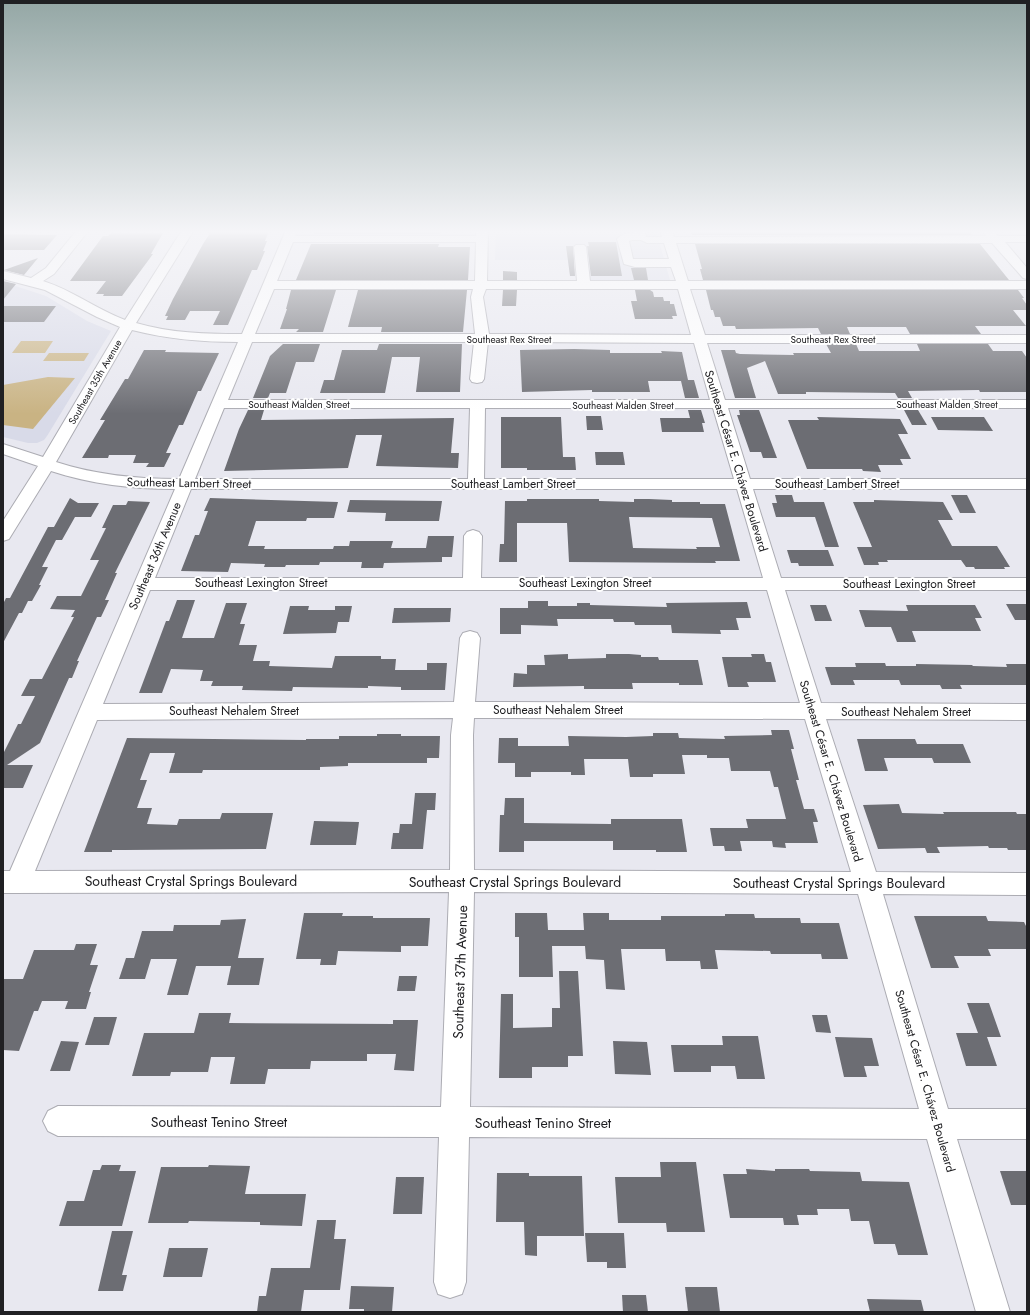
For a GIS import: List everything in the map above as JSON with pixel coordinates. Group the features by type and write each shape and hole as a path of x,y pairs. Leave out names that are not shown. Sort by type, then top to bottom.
{"street":[{"name":"Southeast Rex Street","path":"57,291 83,306 128,325 178,335 246,338 1027,339"},
{"name":"Southeast 35th Avenue","path":"3,534 149,291"},
{"name":"Southeast 36th Avenue","path":"10,882 89,712 266,291"},
{"path":"477,378 482,339 477,297 478,291"},
{"name":"Southeast César E. Chávez Boulevard","path":"685,291 813,712 867,883 937,1124 994,1312"},
{"name":"Southeast Malden Street","path":"218,404 1027,404"},
{"path":"476,484 478,404"},
{"name":"Southeast Lambert Street","path":"3,449 68,471 102,478 148,484 1027,484"},
{"path":"472,583 473,536"},
{"name":"Southeast Lexington Street","path":"143,584 1027,584"},
{"name":"Southeast 37th Avenue","path":"450,1282 456,1123 462,881 462,735 470,638"},
{"name":"Southeast Nehalem Street","path":"89,712 465,710 1027,712"},
{"name":"Southeast Crystal Springs Boulevard","path":"10,882 462,881 1027,884"},
{"name":"Southeast Tenino Street","path":"58,1121 1027,1124"}],"shaded area":[{"path":"3,291 32,291 46,296 87,321 111,331 44,440 37,443 28,443 3,437"},
{"path":"21,341 53,341 45,353 12,353"},
{"path":"49,353 89,353 84,361 43,361"},
{"path":"48,377 75,378 33,429 3,425 3,385"}],"building":[{"path":"3,291 10,291 3,300"},
{"path":"98,291 125,291 122,296 103,296 104,294 96,294"},
{"path":"177,291 243,291 228,325 213,325 220,311 190,311 185,320 166,320 168,316 165,316"},
{"path":"291,291 336,291 323,332 296,332 299,329 280,329"},
{"path":"358,291 467,291 463,332 381,332 382,327 348,327"},
{"path":"503,291 517,291 516,306 502,306"},
{"path":"635,291 652,291 654,297 663,297 664,301 670,301 670,304 674,304 677,316 672,316 673,319 635,319 631,301 637,301"},
{"path":"706,291 1019,291 1027,305 1027,310 1013,310 1026,326 975,326 981,334 910,334 906,327 847,327 850,334 821,334 818,328 736,329 735,326 723,326 720,317 715,317 713,310 711,310"},
{"path":"3,306 56,306 44,322 3,322"},
{"path":"283,344 320,344 314,362 296,362 286,393 270,393 268,398 253,398 270,356"},
{"path":"379,344 462,344 460,392 416,392 420,357 392,357 385,393 320,393 324,380 334,380 342,350 377,350"},
{"path":"826,344 856,344 859,351 920,351 917,344 988,344 993,351 1022,351 1027,358 1027,392 980,392 979,390 908,391 912,398 898,398 895,393 806,392 806,394 778,394 765,361 747,368 756,398 735,398 721,350 735,350 736,353 740,354 794,355 793,353 831,353"},
{"path":"144,350 219,353 201,391 198,391 183,425 179,425 166,453 171,453 164,467 146,467 149,463 133,463 136,455 109,455 108,458 82,458 105,420 100,420 125,379 128,379"},
{"path":"520,350 610,350 610,353 662,353 661,351 682,352 688,380 694,380 699,398 685,398 681,381 648,381 650,392 592,392 592,390 522,392"},
{"path":"248,410 264,410 261,420 454,418 451,453 459,453 458,468 376,466 382,435 356,435 348,468 224,471 239,429"},
{"path":"688,410 701,410 705,423 702,423 704,432 662,432 660,418 690,418"},
{"path":"739,410 759,410 777,458 763,458 761,452 750,452 737,415 740,415"},
{"path":"904,410 918,410 927,425 912,425"},
{"path":"586,416 601,416 603,430 587,430"},
{"path":"501,417 561,417 563,457 575,457 576,470 527,470 527,468 501,468"},
{"path":"817,417 900,419 908,434 898,434 911,459 900,459 903,465 878,465 881,472 863,471 862,469 807,469 788,420 819,420"},
{"path":"931,417 984,417 993,431 938,430"},
{"path":"595,452 623,452 625,465 596,465"},
{"path":"775,495 792,495 794,502 824,502 839,547 825,547 815,517 776,517 772,503 777,503"},
{"path":"951,495 967,495 976,513 960,513"},
{"path":"70,498 78,503 99,503 91,517 75,517 62,540 56,540 42,567 48,567 39,585 41,585 32,601 28,601 22,613 19,613 3,643 3,604 6,598 10,598 48,527 54,527"},
{"path":"210,498 338,502 334,518 307,518 306,521 256,521 248,546 265,546 264,549 333,549 334,546 349,546 350,541 393,541 391,548 426,548 428,536 454,536 452,557 442,557 442,562 384,563 383,568 361,568 362,562 320,562 319,565 286,565 285,567 264,567 265,564 231,563 228,572 181,571 195,535 199,535 208,511 204,511"},
{"path":"527,499 599,499 599,501 634,502 634,499 649,499 672,500 672,502 700,502 700,504 725,504 740,561 715,561 716,563 569,562 567,523 517,523 517,562 499,562 500,544 504,544 505,501 527,501","holes":["629,517 712,518 720,547 696,547 697,549 633,548"]},
{"path":"350,500 442,501 439,521 385,521 386,513 347,512"},
{"path":"874,500 943,502 953,520 938,520 952,546 997,546 1010,567 1004,567 1005,569 975,569 974,567 966,567 961,560 887,560 888,562 878,562 879,565 864,565 857,547 872,547 853,502 874,502"},
{"path":"128,501 150,502 115,573 117,573 105,600 109,600 101,617 97,617 77,661 79,661 72,678 69,678 40,743 7,765 33,765 23,788 3,788 3,754 18,724 21,724 35,696 21,696 30,679 42,679 74,617 71,617 75,610 50,609 57,596 81,596 99,560 90,560 106,528 102,528 113,505 126,505"},
{"path":"787,550 828,550 834,566 799,566 798,563 791,563"},
{"path":"177,600 195,600 182,638 214,638 226,603 247,603 240,624 245,624 239,645 257,645 253,661 270,661 269,666 332,668 335,656 381,656 381,659 396,659 395,670 427,670 427,663 447,663 445,690 401,690 401,687 368,686 368,688 293,687 292,691 242,690 243,686 211,686 213,681 200,681 203,670 171,669 162,693 139,693 166,621 169,621"},
{"path":"528,601 548,601 548,606 577,606 577,603 590,603 590,605 667,607 666,603 747,602 751,618 736,618 739,630 720,630 721,634 672,633 671,625 635,625 634,622 614,622 613,619 557,619 558,626 521,625 521,634 500,634 500,608 528,608"},
{"path":"1006,604 1027,604 1027,620 1015,620"},
{"path":"810,605 826,605 832,621 815,621"},
{"path":"906,605 975,605 982,618 975,618 981,631 912,631 916,642 897,642 891,627 865,627 859,610 908,611"},
{"path":"290,606 309,606 308,610 335,610 335,606 352,606 349,622 338,622 336,633 283,634"},
{"path":"394,608 451,608 450,622 392,623"},
{"path":"568,654 568,659 606,658 606,654 629,654 641,655 641,657 658,657 659,660 698,660 703,685 679,685 679,683 632,683 633,689 584,689 584,686 513,687 514,673 527,674 527,665 545,665 544,655"},
{"path":"751,654 764,654 766,662 771,662 776,682 747,682 749,687 728,687 722,657 752,657"},
{"path":"855,663 885,663 886,666 916,666 916,664 1007,667 1006,664 1027,664 1027,685 960,685 962,689 942,689 940,685 901,685 899,680 853,680 855,685 831,685 825,667 856,667"},
{"path":"771,730 789,730 794,749 791,749 799,780 796,780 804,809 814,809 818,822 813,822 818,843 785,843 786,848 773,847 772,841 740,841 742,851 725,851 724,846 713,846 710,828 748,828 746,819 786,819 778,787 774,787 770,771 731,771 729,758 707,758 707,755 682,755 685,774 653,774 653,777 630,777 628,759 584,759 585,775 571,775 571,772 531,772 531,777 515,777 515,763 498,763 499,738 518,738 518,746 569,746 568,736 626,737 653,736 653,733 678,733 679,738 725,739 724,736 772,735"},
{"path":"377,734 401,734 401,736 440,736 439,758 427,758 427,763 348,763 348,766 320,767 320,770 203,770 202,773 169,773 175,753 150,753 140,780 147,780 137,808 152,808 147,824 177,825 179,819 220,819 222,813 273,813 266,849 112,850 112,852 84,852 127,738 306,740 339,739 339,736 377,736"},
{"path":"857,739 915,739 917,744 963,744 971,763 934,763 932,758 884,758 888,771 865,771"},
{"path":"415,793 436,793 435,810 427,810 423,849 391,849 393,833 399,833 400,824 412,824"},
{"path":"505,798 524,798 524,823 611,824 611,819 682,819 687,852 613,850 613,841 524,841 524,852 499,852 500,815 504,815"},
{"path":"899,804 902,813 944,814 943,812 1016,812 1017,814 1027,814 1027,850 1008,850 1007,848 989,848 988,846 937,847 940,853 927,853 925,848 878,849 863,805"},
{"path":"314,821 359,822 356,845 310,845"},
{"path":"304,913 343,913 342,916 373,916 373,918 430,918 428,946 401,946 401,952 338,951 336,965 320,965 321,959 296,959"},
{"path":"515,913 547,913 548,930 584,930 583,913 609,913 609,920 661,920 661,916 725,916 725,914 754,914 755,918 800,918 801,923 839,923 848,959 822,959 821,954 771,954 770,951 715,950 718,969 701,969 700,961 666,961 665,949 621,949 625,990 606,989 604,960 586,959 585,946 552,946 553,977 519,977 519,937 515,937"},
{"path":"914,916 986,916 988,921 1024,922 1027,928 1027,949 988,949 991,956 954,956 959,968 931,968"},
{"path":"246,919 238,958 264,958 259,985 227,985 231,966 196,966 188,995 167,995 177,959 151,959 145,979 119,979 126,958 134,958 142,931 173,931 174,925 220,925 221,920"},
{"path":"76,944 97,944 90,965 98,965 89,992 91,992 86,1009 65,1009 68,1001 42,1001 38,1011 34,1011 19,1051 3,1050 3,979 23,979 34,950 74,950"},
{"path":"559,971 578,971 583,1056 568,1056 568,1067 532,1067 532,1078 499,1078 501,994 513,994 513,1028 552,1027 552,1008 560,1008"},
{"path":"399,976 417,976 415,991 397,991"},
{"path":"967,1003 989,1003 1001,1037 987,1037 997,1066 966,1066 956,1033 978,1033"},
{"path":"199,1013 231,1013 229,1023 393,1024 393,1020 418,1020 414,1071 394,1070 396,1054 367,1054 367,1061 311,1061 310,1069 268,1069 265,1084 230,1084 235,1057 211,1057 208,1072 171,1072 170,1076 132,1076 144,1033 194,1033"},
{"path":"812,1015 827,1015 831,1033 816,1032"},
{"path":"94,1017 117,1017 109,1045 85,1045"},
{"path":"722,1036 758,1036 765,1079 737,1079 735,1066 711,1066 711,1072 674,1072 671,1045 723,1045"},
{"path":"835,1037 872,1038 879,1066 864,1066 867,1077 844,1077"},
{"path":"61,1041 79,1042 70,1071 50,1071"},
{"path":"613,1041 647,1042 651,1075 615,1074"},
{"path":"660,1162 696,1162 705,1232 667,1232 666,1223 618,1223 615,1177 661,1177"},
{"path":"102,1165 121,1165 119,1171 136,1171 122,1226 59,1226 67,1201 84,1201 93,1170 100,1170"},
{"path":"209,1165 250,1166 245,1194 306,1194 302,1226 260,1225 260,1222 189,1221 188,1223 148,1223 161,1167 208,1167"},
{"path":"746,1169 775,1171 775,1169 809,1169 810,1171 860,1172 862,1181 909,1182 928,1255 898,1255 895,1244 874,1244 869,1221 851,1221 849,1209 817,1209 818,1215 797,1215 799,1225 784,1225 783,1218 730,1218 723,1174 747,1174"},
{"path":"1000,1171 1027,1171 1027,1205 1011,1205"},
{"path":"497,1173 529,1173 529,1176 582,1176 584,1236 537,1236 537,1256 525,1255 524,1222 496,1222"},
{"path":"396,1177 424,1177 422,1214 393,1214"},
{"path":"317,1220 336,1220 334,1239 346,1239 340,1290 304,1290 301,1312 257,1312 259,1296 266,1296 271,1268 310,1268"},
{"path":"112,1231 133,1231 122,1275 127,1275 123,1291 98,1291"},
{"path":"585,1233 624,1233 626,1268 607,1268 607,1262 587,1262"},
{"path":"169,1248 208,1248 202,1277 163,1277"},
{"path":"351,1286 394,1287 392,1312 364,1312 364,1309 349,1309"},
{"path":"685,1287 717,1287 720,1312 688,1312"},
{"path":"622,1295 646,1295 648,1312 623,1312"},
{"path":"867,1299 921,1300 924,1312 870,1312"}]}
